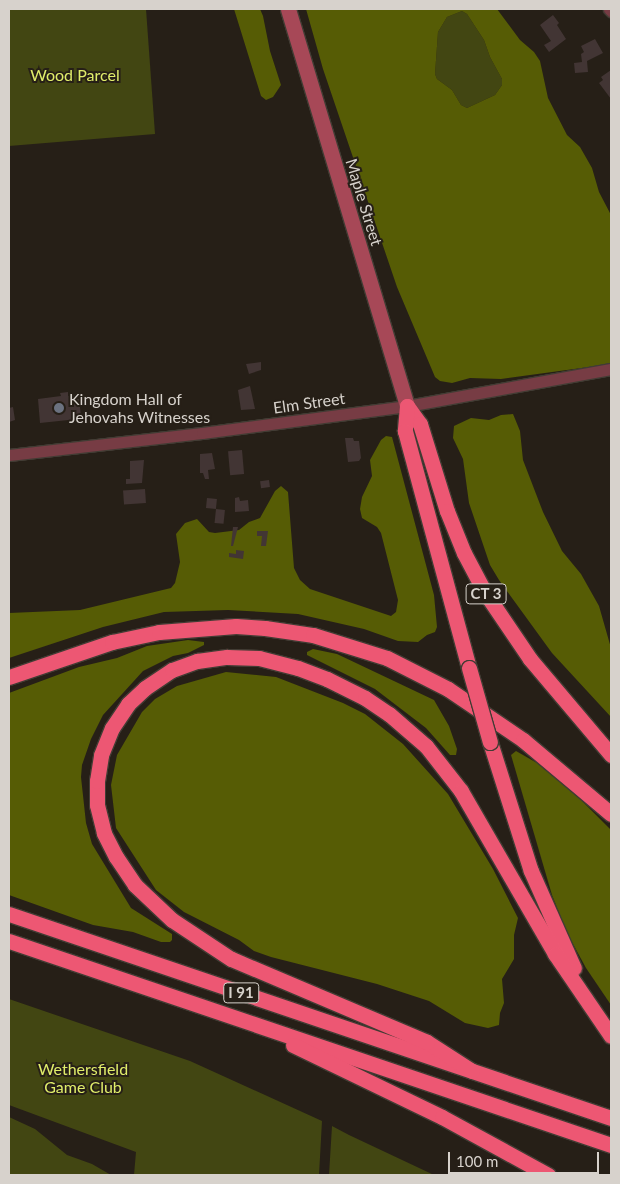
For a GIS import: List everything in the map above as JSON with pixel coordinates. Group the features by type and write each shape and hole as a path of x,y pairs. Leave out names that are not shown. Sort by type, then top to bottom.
{"highway":[{"name":"CT 3","path":"407,406 405,431 469,668 513,821 542,899 576,971 611,1035"},
{"name":"CT 3","path":"407,406 420,424 447,511 464,553 484,591 530,659 608,749"},
{"path":"9,677 112,642 173,630 242,626 313,635 376,653 411,668 448,689 544,756 611,814"},
{"path":"472,1072 432,1044 264,974 223,954 172,920 135,885 116,858 104,833 98,805 97,781 101,755 112,728 128,704 145,688 165,674 192,663 227,657 259,658 291,665 327,679 365,698 389,714 432,754 461,791 559,961 611,1035"},
{"name":"I 91","path":"9,914 611,1118"},
{"name":"I 91","path":"9,940 611,1145"},
{"path":"259,1025 297,1047 442,1117 548,1175"}],"main road":[{"name":"Maple Street","path":"288,9 407,406"}],"street":[{"name":"Elm Street","path":"9,455 232,430 407,406 611,369"}],"green space":[{"name":"Wood Parcel","path":"9,9 146,9 155,134 9,146"},
{"path":"462,11 467,14 484,40 490,57 502,79 502,85 495,95 467,108 461,105 452,90 437,79 435,74 438,32 447,17"},
{"name":"Wethersfield Game Club","path":"9,999 190,1061 322,1121 319,1175 134,1175 136,1152 9,1105"},
{"path":"9,1117 35,1129 67,1155 92,1164 111,1175 9,1175"},
{"path":"332,1126 349,1135 434,1175 329,1175"}],"shaded area":[{"path":"234,9 260,9 263,16 270,51 281,85 273,97 266,100 261,96"},
{"path":"306,9 497,9 520,40 534,52 540,61 548,98 567,135 580,147 592,168 599,192 611,215 611,364 501,379 470,378 452,383 440,381 435,377 397,287 323,69","holes":["462,11 467,14 484,40 490,57 502,79 502,85 495,95 467,108 461,105 452,90 437,79 435,74 438,32 447,17"]},
{"path":"513,414 520,431 523,460 543,512 562,551 581,574 599,606 611,648 611,717 552,653 499,580 490,565 469,503 463,459 453,438 454,426 471,418 489,420 501,415"},
{"path":"386,436 392,437 434,595 437,627 435,632 418,642 398,641 364,629 298,614 228,610 164,612 103,627 9,658 9,613 80,610 171,588 175,583 180,562 176,534 185,523 197,519 209,532 215,533 239,530 249,522 260,518 275,491 281,486 288,492 294,568 300,580 310,589 391,616 396,612 398,600 381,533 377,527 362,518 360,509 362,497 372,476 370,460 381,440"},
{"path":"188,640 204,642 204,645 188,653 173,656 143,671 103,715 91,739 82,765 81,777 86,823 92,844 131,908 172,934 172,940 170,942 161,942 133,932 93,925 9,895 9,693 79,667 117,658 147,646"},
{"path":"313,649 337,654 434,700 449,726 457,749 456,755 450,755 426,728 375,689 307,655 307,652"},
{"path":"226,672 276,677 343,703 365,714 403,744 448,794 493,869 518,918 514,935 514,959 502,979 504,1003 500,1013 499,1025 488,1028 465,1023 429,1001 377,984 254,951 239,940 184,912 156,890 116,828 111,785 117,755 142,712 155,699 177,686"},
{"path":"516,751 537,763 579,798 611,830 611,1005 586,968 567,933 552,895 511,755"}],"building":[{"path":"553,15 566,39 549,52 544,45 551,41 540,25"},
{"path":"595,39 603,53 587,61 588,72 575,73 574,63 582,62 581,54 584,52 581,46"},
{"path":"611,70 611,99 599,83 603,80 601,77"},
{"path":"261,362 261,370 249,374 246,364"},
{"path":"250,386 255,409 241,410 238,390"},
{"name":"Kingdom Hall of Jehovahs Witnesses","path":"68,392 68,396 76,395 76,399 79,399 81,416 78,419 40,423 38,399 61,396 60,393"},
{"path":"13,407 15,420 9,422 9,408"},
{"path":"345,438 353,438 354,441 359,441 361,458 359,461 348,462"},
{"path":"242,450 244,474 230,475 228,451"},
{"path":"212,453 215,469 208,470 209,479 205,479 203,473 200,473 200,454"},
{"path":"144,460 142,483 126,484 126,479 130,479 130,461"},
{"path":"269,480 270,487 261,488 260,481"},
{"path":"145,489 146,503 124,505 123,491"},
{"path":"239,497 240,501 248,500 249,511 235,512 235,498"},
{"path":"207,498 217,499 216,509 206,508"},
{"path":"216,509 225,510 223,524 215,523"},
{"path":"233,527 238,527 233,546 231,546"},
{"path":"257,531 268,531 266,546 261,546 262,536 257,536"},
{"path":"236,550 244,551 243,559 229,557 229,553 236,554"}],"place":[{"name":"Kingdom Hall of Jehovahs Witnesses","path":"59,408"}]}
